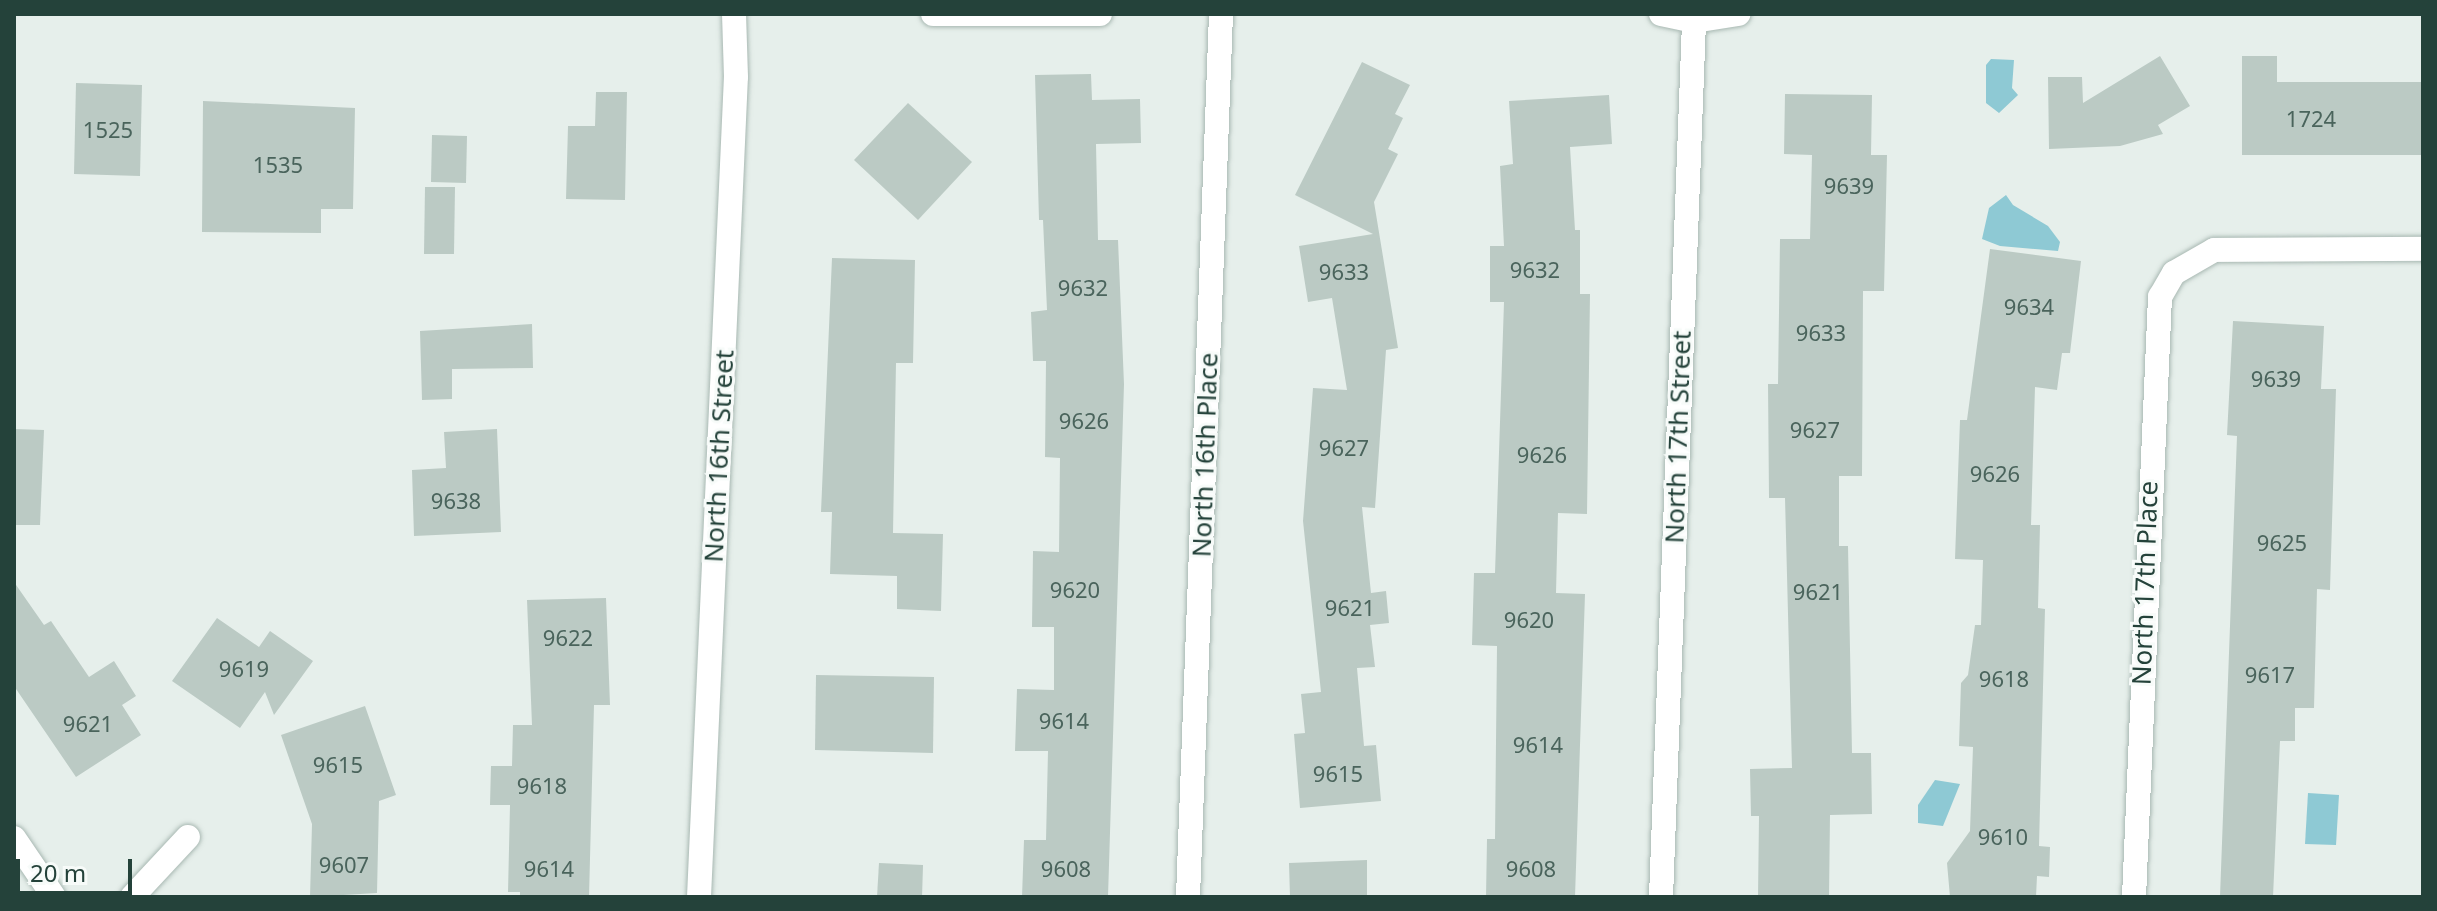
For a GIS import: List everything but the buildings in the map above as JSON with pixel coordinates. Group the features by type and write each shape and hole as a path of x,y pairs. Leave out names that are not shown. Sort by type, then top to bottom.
{"street":[{"name":"North 16th Street","path":"699,897 736,77 734,14"},
{"path":"933,14 1100,14"},
{"name":"North 16th Place","path":"1188,897 1221,14"},
{"path":"1661,14 1694,21 1738,14"},
{"name":"North 17th Street","path":"1661,897 1694,21"},
{"name":"North 17th Place","path":"2134,897 2155,340 2160,297 2174,273 2214,250 2246,247 2423,249"},
{"path":"132,897 188,837"},
{"path":"14,838 54,897"}],"water":[{"path":"1991,59 2014,60 2012,88 2018,95 1999,113 1986,103 1986,65"},
{"path":"2006,195 2013,205 2048,226 2060,242 2058,251 2000,246 1982,239 1989,208"},
{"path":"1935,780 1960,784 1943,826 1918,823 1918,805"},
{"path":"2308,793 2339,795 2336,845 2305,844"}]}
